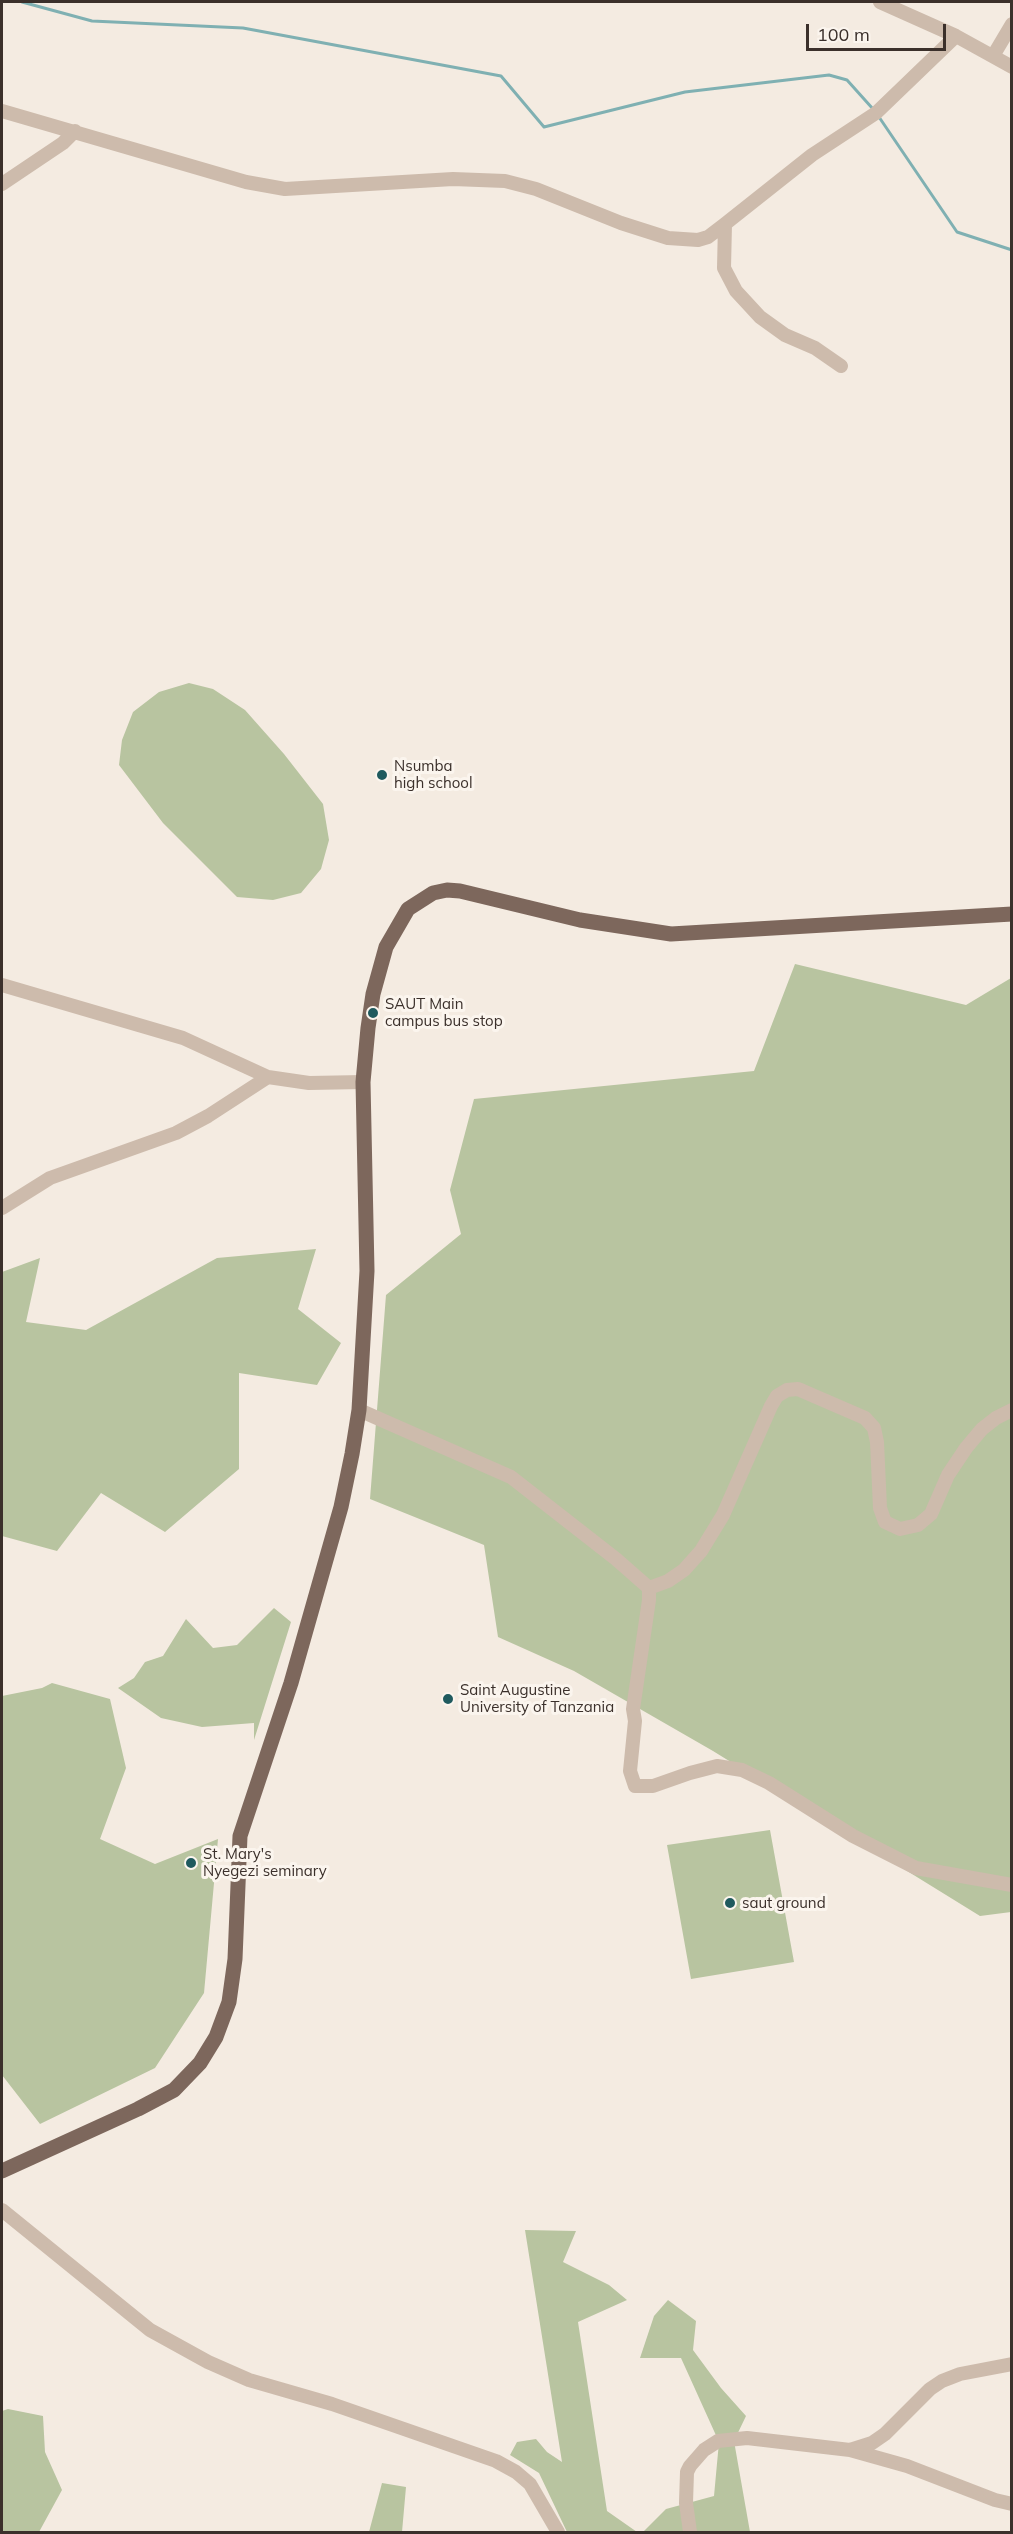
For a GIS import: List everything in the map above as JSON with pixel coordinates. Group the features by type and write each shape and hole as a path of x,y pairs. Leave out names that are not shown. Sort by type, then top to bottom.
{"main road":[{"path":"2,2170 129,2114 174,2090 200,2064 216,2037 229,2002 235,1959 240,1836 291,1683 341,1507 359,1410 367,1271 363,1082 373,994 386,947 408,909 433,893 447,890 475,893 580,920 671,934 1011,914"}],"street":[{"path":"880,2 956,36 1011,67"},
{"path":"993,56 1011,24"},
{"path":"2,111 217,174 285,189 453,179 505,181 536,189 621,223 668,238 698,240 708,237 812,155 876,113 956,36"},
{"path":"2,184 63,143 75,131"},
{"path":"725,224 724,268 736,291 760,317 841,366"},
{"path":"2,985 183,1038 268,1077 309,1083 363,1082"},
{"path":"2,1208 50,1178 187,1127 268,1077"},
{"path":"649,1588 668,1581 684,1570 702,1551 723,1515 771,1406 777,1396 787,1390 798,1389 865,1418 873,1428 877,1442 880,1508 885,1522 900,1529 918,1525 931,1514 948,1475 966,1448 989,1424 1011,1410"},
{"path":"359,1410 511,1477 616,1559 649,1588 633,1708 635,1721 630,1771 635,1786 653,1786 717,1766 742,1770 769,1783 853,1836 916,1868 1011,1885"},
{"path":"2,2210 150,2330 208,2362 249,2380 332,2404 485,2457 516,2472 530,2484 558,2532"},
{"path":"850,2450 872,2443 885,2434 930,2389 942,2381 960,2374 1011,2364"},
{"path":"690,2532 686,2503 687,2472 704,2450 718,2441 747,2438 850,2450 907,2466 1011,2504"}],"green space":[{"path":"189,683 213,689 245,710 284,754 323,804 329,840 321,869 301,893 273,900 237,897 163,823 119,765 122,740 133,712 159,692"},
{"path":"795,964 966,1005 1011,978 1011,1912 980,1916 713,1751 574,1671 498,1637 484,1545 370,1499 386,1295 461,1234 450,1190 474,1099 754,1071"},
{"path":"316,1249 298,1309 341,1343 317,1385 239,1373 239,1469 165,1532 101,1493 57,1551 2,1536 2,1272 40,1258 26,1322 86,1330 217,1258"},
{"path":"274,1608 291,1622 254,1740 254,1723 202,1727 161,1718 118,1688 134,1678 145,1662 163,1656 186,1619 213,1648 237,1645"},
{"path":"52,1683 110,1699 126,1768 100,1839 155,1864 218,1839 204,1993 155,2068 40,2124 2,2075 2,1696 42,1688"},
{"name":"saut ground","path":"770,1830 794,1962 691,1979 667,1845"},
{"path":"525,2230 576,2231 563,2262 609,2285 627,2300 578,2322 607,2511 637,2532 567,2532 539,2473 510,2455 517,2442 536,2439 547,2452 562,2462"},
{"path":"668,2300 696,2321 693,2350 721,2388 746,2416 734,2441 750,2532 643,2532 666,2509 714,2496 719,2442 681,2358 640,2358 654,2316"},
{"path":"8,2409 43,2416 45,2452 62,2490 39,2532 2,2532 2,2411"},
{"path":"382,2483 406,2487 402,2532 369,2532"}],"waterway":[{"path":"22,2 92,21 243,28 501,76 544,127 685,92 829,75 847,80 873,109"},
{"path":"879,117 957,232 1012,250"}],"place":[{"name":"Nsumba high school","path":"382,775"},
{"name":"SAUT Main campus bus stop","path":"373,1013"},
{"name":"Saint Augustine University of Tanzania","path":"448,1699"},
{"name":"St. Mary's Nyegezi seminary","path":"191,1863"},
{"name":"saut ground","path":"730,1903"}]}
